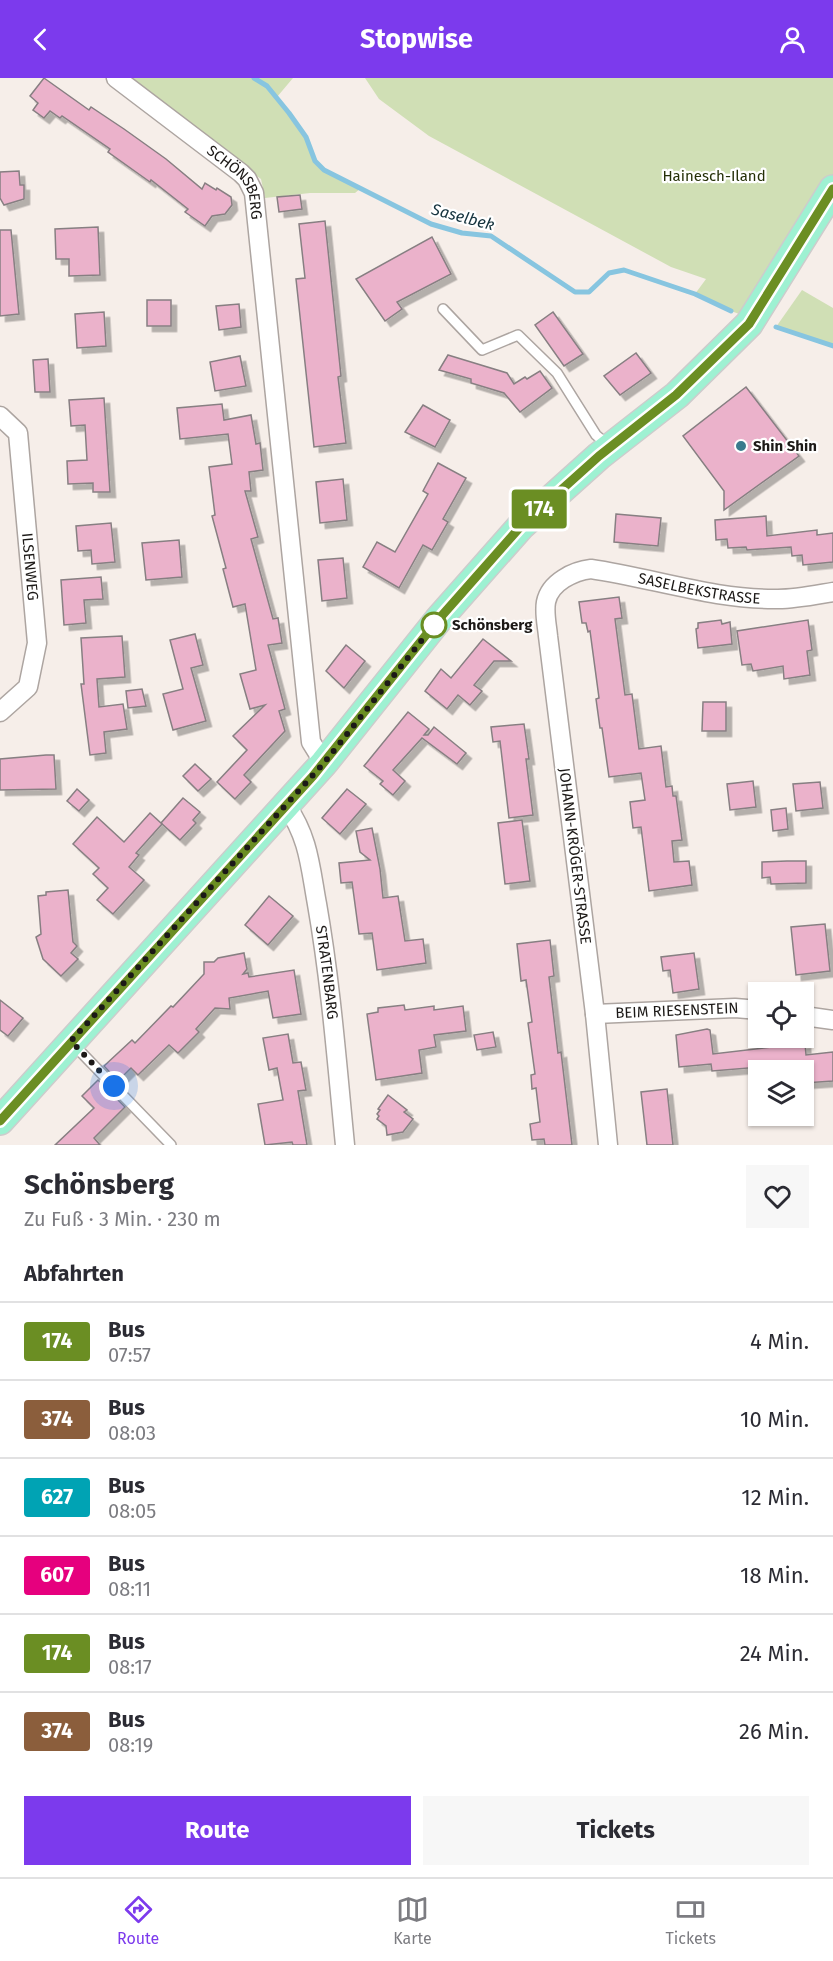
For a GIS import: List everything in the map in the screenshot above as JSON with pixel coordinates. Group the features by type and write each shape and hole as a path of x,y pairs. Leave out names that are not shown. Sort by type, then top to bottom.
{"main road":[{"path":"0,1121 324,763 438,620 532,515 610,447 684,389 749,324 833,189"}],"street":[{"name":"SCHÖNSBERG","path":"116,78 241,173 254,193 311,742 324,763"},
{"name":"ILSENWEG","path":"0,416 18,432 37,643 28,687 0,712"},
{"name":"SASELBEKSTRASSE","path":"568,575 591,568 723,594 779,599 833,592"},
{"name":"JOHANN-KRÖGER-STRASSE","path":"568,575 549,594 546,614 595,1014 608,1145"},
{"name":"STRATENBARG","path":"286,805 297,821 306,843 322,934 332,1003 345,1145"},
{"name":"BEIM RIESENSTEIN","path":"595,1014 748,1009"},
{"path":"814,1017 833,1020"}],"lane":[{"path":"443,309 482,350 518,335 557,373 596,435 610,447"},
{"path":"71,1041 171,1145"}],"green space":[{"path":"122,78 293,78 277,97 299,126 318,166 361,188 355,193 310,193 265,198 261,179"},
{"name":"Hainesch-Iland","path":"365,78 833,78 833,176 742,315 695,294 706,279 671,267 429,136 379,99"},
{"path":"802,290 833,308 833,346 776,327"}],"building":[{"path":"44,78 89,110 91,107 124,129 166,159 202,189 205,183 231,197 232,205 225,214 212,216 205,226 185,212 188,209 151,180 150,182 108,152 110,149 62,116 60,118 50,111 44,118 33,110 38,103 30,96"},
{"path":"19,171 20,185 24,185 24,199 4,205 0,198 0,172"},
{"path":"300,195 302,209 279,212 277,197"},
{"path":"325,221 346,443 314,447 296,279 305,278 299,224"},
{"path":"98,227 100,275 69,276 69,259 56,259 55,229"},
{"path":"0,230 11,230 19,314 0,316"},
{"path":"432,237 451,274 397,302 402,309 385,321 356,279"},
{"path":"147,300 171,300 171,326 147,326"},
{"path":"239,304 241,327 219,330 216,306"},
{"path":"104,312 106,346 77,348 75,314"},
{"path":"553,312 583,354 564,366 535,325"},
{"path":"636,353 651,373 620,395 604,376"},
{"path":"448,355 507,373 514,384 540,371 552,388 520,412 504,393 471,383 471,379 439,370"},
{"path":"240,356 246,386 215,391 210,362"},
{"path":"48,359 50,392 35,392 33,360"},
{"name":"Shin Shin","path":"746,387 799,456 724,510 724,491 683,436"},
{"path":"104,398 110,492 93,492 93,483 68,484 67,461 87,460 85,425 71,426 69,400"},
{"path":"222,404 224,420 251,415 256,444 260,443 263,470 249,472 251,491 245,491 258,537 251,539 273,619 278,618 282,643 268,645 285,709 279,711 285,731 244,775 251,782 235,799 217,782 247,750 233,736 265,705 250,709 240,674 256,670 245,604 233,607 223,569 226,568 212,516 215,515 209,467 232,464 228,434 180,439 177,408"},
{"path":"423,405 450,420 435,447 405,432"},
{"path":"438,463 466,478 443,519 448,522 432,550 423,545 399,588 363,567 377,542 395,552 428,494 423,491"},
{"path":"343,479 347,520 320,523 316,482"},
{"path":"616,514 661,518 658,546 614,542"},
{"path":"766,516 767,536 817,530 817,535 833,533 833,562 803,565 802,555 792,556 791,547 747,550 746,547 728,548 727,539 716,540 715,520"},
{"path":"111,523 115,562 92,564 91,550 78,551 76,526"},
{"path":"179,540 182,577 146,580 142,543"},
{"path":"343,558 347,598 322,601 318,560"},
{"path":"101,577 103,599 84,600 86,623 64,625 61,580"},
{"path":"619,597 622,618 615,619 625,695 632,694 639,749 661,746 666,787 672,786 673,796 676,796 682,840 672,841 674,862 689,861 692,885 649,891 641,827 633,828 630,802 645,800 641,773 609,777 596,699 599,698 590,631 588,632 586,623 582,623 579,602"},
{"path":"721,620 722,624 730,622 732,644 698,648 696,629 698,623"},
{"path":"808,620 812,650 807,651 810,675 784,679 783,666 753,671 751,664 742,665 737,631"},
{"path":"195,634 203,665 191,668 206,721 173,730 163,694 183,689 170,640"},
{"path":"122,636 125,677 97,679 99,707 123,704 127,729 104,732 106,753 90,755 81,684 84,684 81,638"},
{"path":"483,639 511,661 494,661 474,685 482,691 470,705 458,695 447,709 425,691 441,669 451,678"},
{"path":"346,645 365,661 344,688 326,671"},
{"path":"142,689 146,706 128,708 126,691"},
{"path":"703,702 726,702 726,731 702,731"},
{"path":"408,712 429,729 424,735 428,735 434,727 466,753 457,764 422,738 393,770 405,781 393,795 380,784 383,781 364,766"},
{"path":"524,724 533,815 509,818 500,741 493,742 491,727"},
{"path":"54,755 56,789 0,790 0,759"},
{"path":"195,764 211,779 198,791 183,776"},
{"path":"753,781 756,807 730,810 727,784"},
{"path":"820,782 823,808 796,811 793,784"},
{"path":"77,789 89,800 79,811 67,801"},
{"path":"347,789 366,804 340,834 322,818"},
{"path":"183,798 200,812 193,820 196,823 180,840 161,823"},
{"path":"786,808 788,829 773,831 771,810"},
{"path":"150,813 162,824 136,853 139,855 129,867 144,880 113,914 97,900 108,888 93,874 99,868 73,844 97,817 124,842"},
{"path":"522,820 530,881 505,884 498,823"},
{"path":"372,828 383,898 398,896 405,941 423,939 426,963 377,970 372,933 359,934 352,882 341,883 339,863 370,860 360,852 356,831"},
{"path":"806,861 806,883 771,884 770,877 762,878 762,862"},
{"path":"68,890 73,942 77,946 71,953 78,959 61,976 43,959 36,937 41,934 38,896 46,895 46,892"},
{"path":"269,896 293,916 268,945 245,925"},
{"path":"825,924 830,971 796,975 791,927"},
{"path":"550,940 554,976 549,977 572,1145 545,1145 544,1139 532,1140 530,1124 540,1122 536,1088 532,1089 531,1075 535,1074 528,1023 532,1022 526,980 521,981 517,944"},
{"path":"244,953 247,969 243,974 248,973 249,977 294,970 301,1014 273,1018 268,991 229,998 230,1009 215,1008 196,1029 199,1032 178,1053 169,1045 138,1075 131,1068 118,1081 104,1066 132,1040 135,1043 171,1006 173,1007 204,974 204,962 214,962 218,958"},
{"path":"694,953 699,989 673,993 670,970 663,971 661,957"},
{"path":"0,1000 23,1018 8,1036 0,1030"},
{"path":"404,1005 405,1010 434,1006 434,1010 463,1006 466,1031 434,1035 436,1047 419,1050 422,1073 376,1080 367,1014 378,1012 378,1008"},
{"path":"710,1030 713,1054 763,1048 805,1048 806,1055 833,1052 833,1081 814,1082 814,1060 748,1060 748,1068 712,1071 711,1064 679,1067 676,1035"},
{"path":"493,1032 496,1047 477,1050 474,1035"},
{"path":"288,1034 293,1063 301,1062 306,1090 298,1091 307,1145 293,1145 292,1142 265,1145 258,1104 283,1100 277,1068 269,1070 263,1038"},
{"path":"98,1080 125,1107 94,1138 100,1145 55,1145 94,1108 82,1096"},
{"path":"667,1089 673,1145 647,1145 641,1092"},
{"path":"388,1095 407,1110 404,1112 413,1119 403,1132 387,1135 386,1126 377,1119 379,1116 377,1114"}],"waterway":[{"name":"Saselbek","path":"254,78 267,86 289,113 306,137 315,161 324,170 431,224 462,233 491,236 575,292 589,292 609,273 624,270 695,294 731,311"},
{"name":"Saselbek","path":"776,327 833,346"}],"bus line":[{"name":"174","path":"0,1121 237,857 313,776 438,620 521,526 599,456 699,375 749,324 833,189"}],"place":[{"name":"Shin Shin","path":"741,446"},
{"name":"Schönsberg","path":"434,625"}],"route":[{"path":"114,1086 71,1041 313,776 438,620 434,625"}]}
